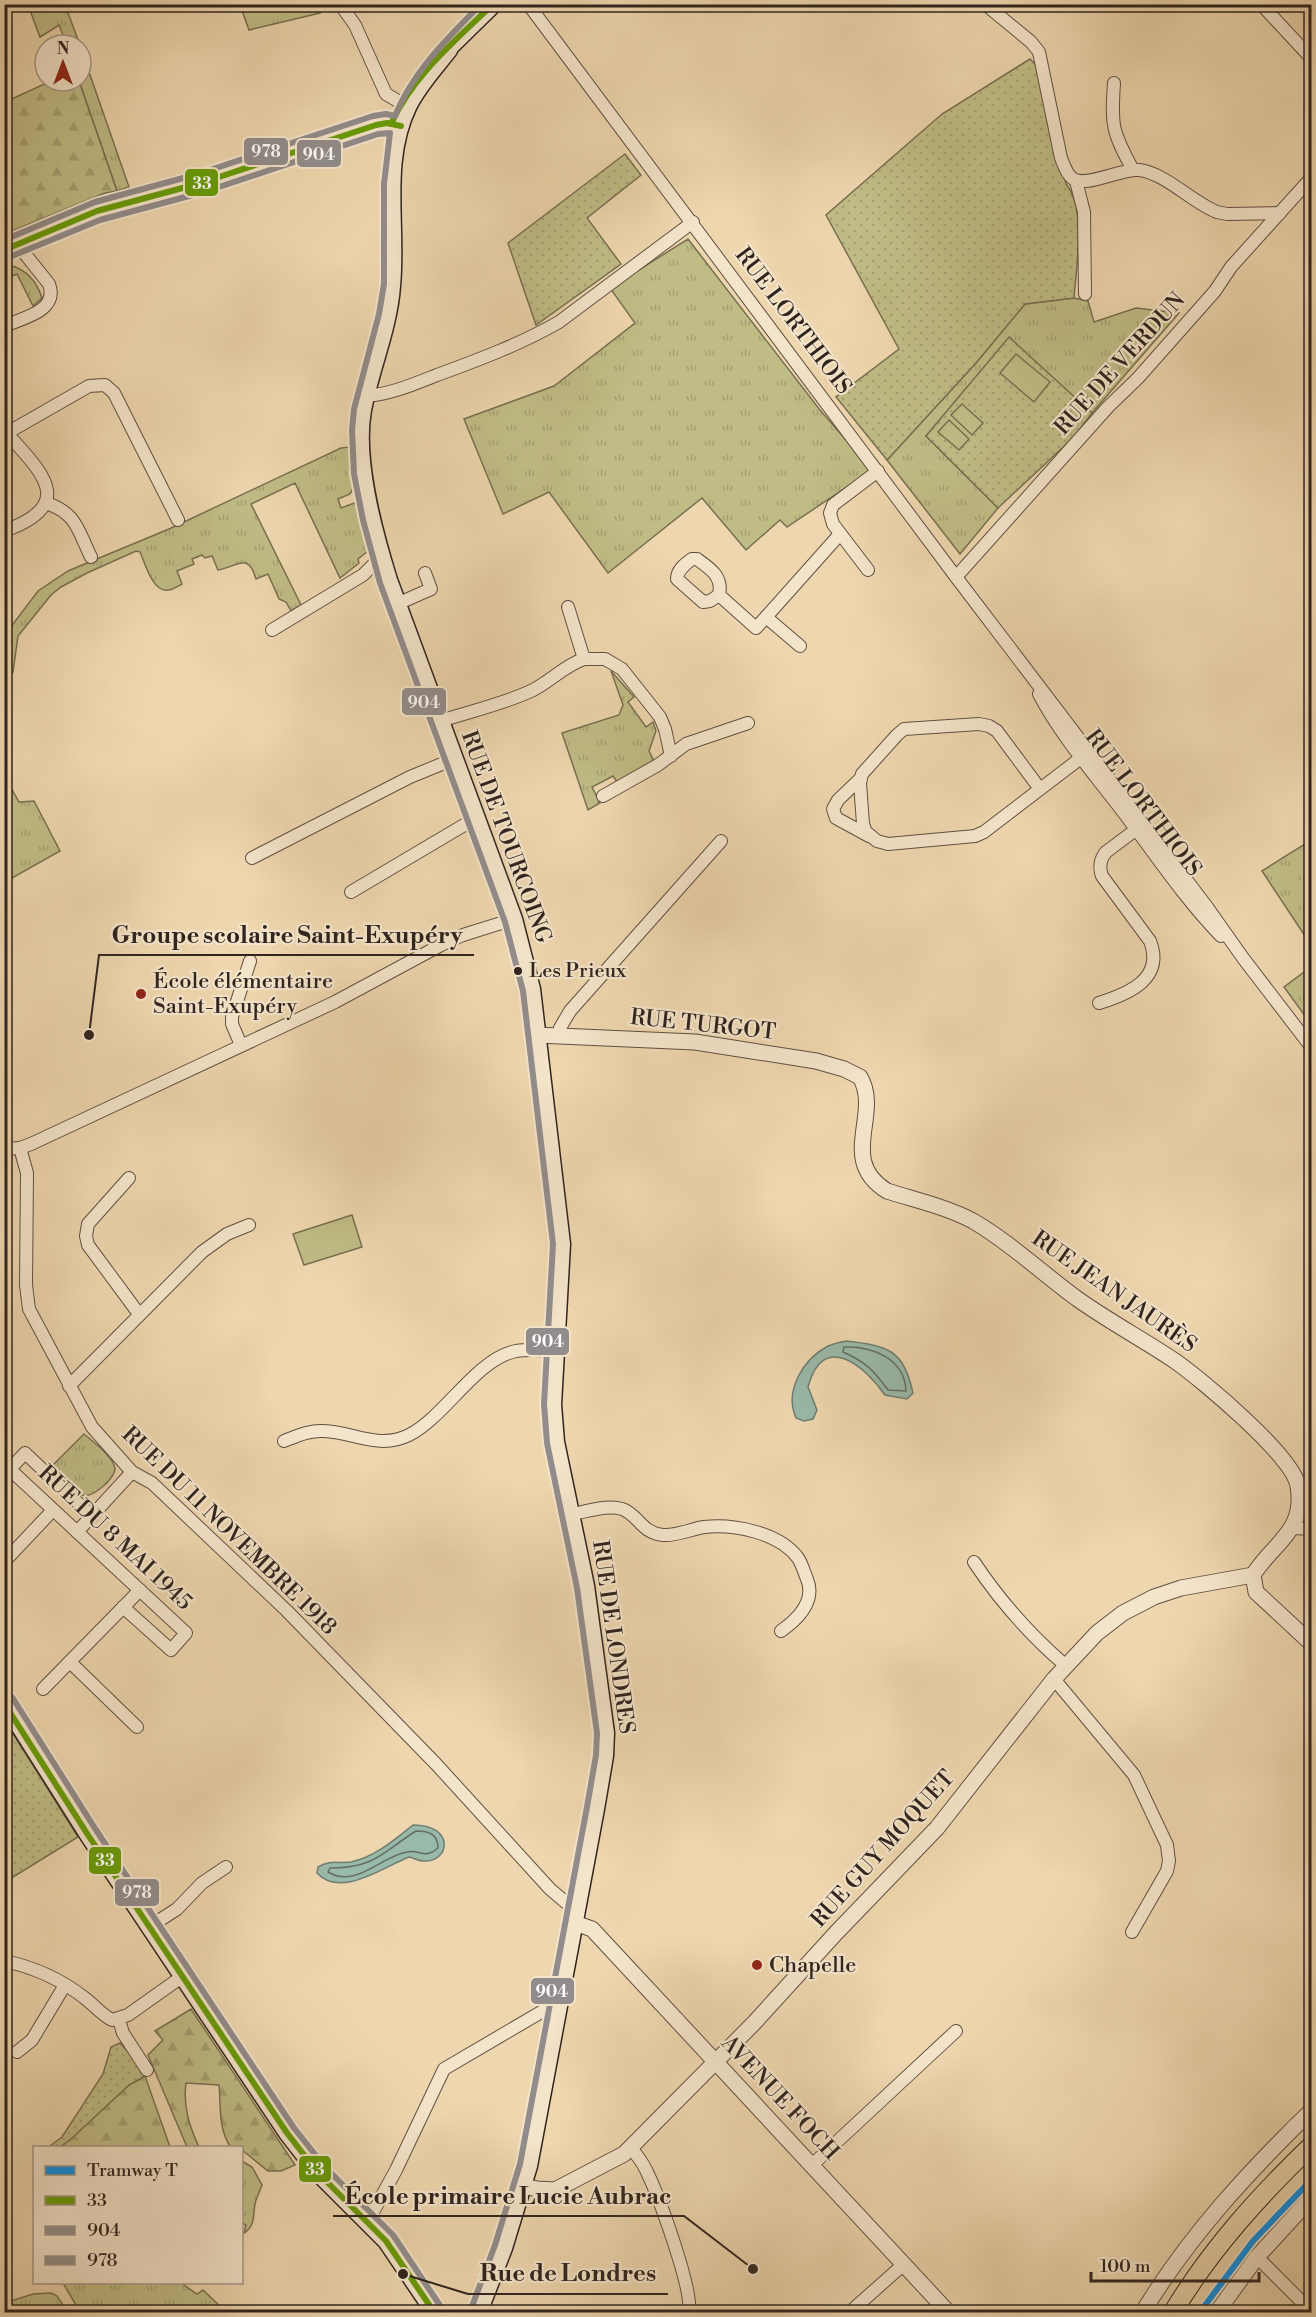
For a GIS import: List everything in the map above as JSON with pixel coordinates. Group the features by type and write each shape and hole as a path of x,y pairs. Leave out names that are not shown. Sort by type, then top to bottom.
{"main road":[{"name":"RUE DE TOURCOING","path":"494,4 449,50 421,74 396,125 392,166 393,270 388,310 362,421 361,447 368,494 396,604 514,919 530,981 537,1035"},
{"name":"RUE DE LONDRES","path":"479,2313 504,2248 524,2186 561,2001 602,1774 606,1733 590,1609 554,1424 562,1262 561,1235 537,1035"},
{"path":"4,1702 91,1840 304,2155 324,2179 368,2221 392,2249 434,2313"},
{"path":"1173,2313 1211,2256 1244,2215 1311,2145"},
{"path":"1185,2313 1242,2234 1311,2159"}],"street":[{"path":"340,4 355,25 386,94 404,106"},
{"name":"RUE LORTHIOIS","path":"528,4 1022,664 1045,705 1086,754 1208,922 1243,958 1311,1048"},
{"path":"985,4 1031,42 1039,52 1061,158 1067,173 1076,181 1082,182 1133,170 1156,176 1217,213 1280,213"},
{"path":"1261,4 1311,57"},
{"path":"1114,83 1112,125 1116,138 1133,170"},
{"path":"4,326 41,311 51,298 49,284 11,247 83,216 113,206 201,183 379,124 396,125"},
{"name":"RUE DE VERDUN","path":"956,577 1108,407 1138,378 1311,177"},
{"path":"1076,181 1084,212 1085,294"},
{"path":"367,396 395,391 470,363 541,332 559,322 693,222"},
{"path":"4,531 41,511 46,503 48,491 41,474 6,432 89,386 105,385 114,393 178,520"},
{"path":"868,570 837,537 831,521 831,508 878,471"},
{"path":"46,503 70,515 91,557"},
{"path":"720,595 756,628 837,537"},
{"path":"272,630 327,592 363,575 382,556"},
{"path":"396,604 431,589 425,573"},
{"path":"568,607 584,659"},
{"path":"766,617 800,646"},
{"path":"440,721 524,694 549,681 573,663 584,659 605,659 622,669 662,722 670,756"},
{"path":"603,796 686,744 748,723"},
{"path":"1040,789 997,731 984,724 904,729 864,771 861,778 838,800 833,809 836,818 872,838 888,843 975,836 984,832 1086,754"},
{"path":"252,858 410,777 454,759"},
{"path":"861,778 863,824 866,832 872,838"},
{"path":"351,892 476,818"},
{"path":"1100,1003 1125,995 1137,988 1152,965 1153,949 1150,941 1102,876 1100,869 1101,858 1106,852 1140,826"},
{"path":"559,1036 560,1028 570,1011 721,841"},
{"path":"4,1149 20,1148 336,1002 441,945 470,932 514,919"},
{"path":"241,1046 232,1024 232,1017 250,961"},
{"name":"RUE TURGOT","path":"537,1035 695,1042 816,1061 844,1069 860,1077"},
{"name":"RUE JEAN JAURÈS","path":"860,1077 866,1092 863,1159 868,1173 880,1186 887,1191 973,1221 1098,1313 1186,1369 1275,1448 1297,1479 1300,1498"},
{"name":"RUE DU 11 NOVEMBRE 1918","path":"20,1148 27,1173 26,1285 28,1303 35,1322 92,1427 132,1472 152,1483 262,1588 436,1764 576,1917"},
{"path":"129,1178 88,1224 86,1236 88,1245 139,1314"},
{"path":"69,1386 202,1252 227,1234 249,1225"},
{"path":"284,1441 306,1432 319,1431 372,1441 399,1439 422,1428 490,1364 501,1357 525,1350 557,1351"},
{"path":"7,1467 26,1453 92,1516"},
{"name":"RUE DU 8 MAI 1945","path":"7,1467 186,1633 171,1650 123,1607"},
{"path":"77,1532 132,1472"},
{"path":"1311,1486 1300,1498 1293,1528 1253,1575 1256,1592 1311,1644"},
{"path":"571,1514 618,1508 626,1511 647,1530 662,1535 715,1527 751,1532 774,1540 797,1557 810,1590 807,1604 780,1631"},
{"path":"4,1562 52,1510"},
{"path":"1293,1528 1311,1529"},
{"path":"974,1562 1009,1610 1041,1644 1065,1665"},
{"name":"RUE GUY MOQUET","path":"524,2186 555,2190 617,2158 630,2147 761,2016 937,1828 1065,1665 1097,1633 1137,1604 1181,1588 1253,1575"},
{"path":"44,1689 140,1590"},
{"path":"70,1662 137,1727"},
{"path":"1054,1679 1134,1775 1167,1845 1169,1861 1167,1871 1132,1932"},
{"path":"149,1927 177,1909 201,1883 226,1867"},
{"name":"AVENUE FOCH","path":"576,1917 592,1929 948,2313"},
{"path":"4,1961 33,1969 65,1984 112,2020 118,2020 183,1976"},
{"path":"17,2052 32,2040 65,1984"},
{"path":"368,2221 396,2170 444,2069 561,2001"},
{"path":"118,2020 123,2033 147,2070"},
{"path":"812,2165 956,2031"},
{"path":"1143,2313 1179,2259 1224,2200 1311,2110"},
{"path":"630,2147 647,2171 679,2261 690,2300 689,2313"},
{"path":"1217,2313 1257,2258 1311,2197"},
{"path":"1257,2258 1311,2312"},
{"path":"850,2313 904,2264"}],"green space":[{"path":"240,4 330,5 320,13 249,30"},
{"path":"28,5 65,5 76,33 62,33 59,25 46,33 38,33"},
{"path":"1030,59 1038,67 1066,184 1076,208 1079,239 1074,298 1025,304 976,363 887,460 836,397 899,349 826,215 942,114"},
{"path":"93,84 129,187 117,191 83,93 93,93"},
{"path":"33,89 33,93 83,93 117,191 105,193 5,234 5,102"},
{"path":"625,154 641,175 587,218 621,264 536,325 508,243"},
{"path":"688,239 820,410 872,470 787,527 780,520 746,550 702,498 608,573 549,492 503,514 464,419 554,386 635,323 610,288"},
{"path":"4,264 18,268 33,280 42,298 33,306 17,274 5,279"},
{"path":"1074,298 1088,301 1094,322 1136,308 1179,313 1092,413 1009,338 926,436 998,508 960,554 887,460 976,363 1025,304"},
{"path":"1009,337 1092,413 1075,436 998,508 926,436"},
{"path":"1016,354 1050,382 1034,402 1000,373"},
{"path":"962,404 983,423 972,435 951,415"},
{"path":"949,420 969,439 959,450 938,432"},
{"path":"350,447 353,489 350,494 338,499 341,508 354,503 359,506 368,551 358,559 359,563 340,578 295,483 251,504 301,605 291,611 286,602 279,599 268,574 256,579 250,565 246,563 218,570 212,556 205,558 202,555 192,559 194,564 177,571 182,584 163,590 154,582 140,552 136,551 87,573 51,595 18,636 13,672 5,677 4,636 38,591 68,571 169,529 341,448"},
{"path":"611,671 634,697 628,702 646,727 653,722 656,731 649,751 653,759 650,765 618,783 613,776 592,787 600,803 588,810 562,733 619,715 623,705"},
{"path":"4,775 19,802 34,801 60,851 5,882"},
{"path":"1311,840 1311,945 1262,871"},
{"path":"1311,967 1311,1024 1284,987"},
{"path":"352,1215 362,1247 304,1265 293,1234"},
{"path":"84,1434 106,1454 115,1468 112,1477 97,1491 82,1495 51,1467"},
{"path":"5,1721 78,1837 4,1882"},
{"path":"191,2009 295,2165 281,2171 268,2171 243,2151 243,2146 230,2146 222,2124 219,2085 186,2083 185,2100 188,2116 199,2146 187,2146 148,2055 163,2040 155,2031"},
{"path":"120,2043 145,2076 129,2085 71,2139 61,2146 50,2146 62,2137 103,2074 111,2047"},
{"path":"145,2076 170,2146 62,2146 129,2085"},
{"path":"243,2162 252,2167 262,2185 256,2200 251,2226 244,2233 246,2225 243,2224"},
{"path":"64,2284 182,2284 197,2294 203,2290 226,2312 80,2312"},
{"path":"51,2293 57,2296 68,2312 5,2312 5,2303 33,2294"}],"water":[{"path":"846,1341 872,1345 891,1352 904,1367 913,1393 907,1399 885,1395 866,1373 844,1359 833,1357 823,1360 815,1370 808,1387 817,1410 813,1419 804,1421 796,1418 792,1397 798,1377 804,1367 828,1346"},
{"path":"413,1825 427,1827 442,1837 444,1844 439,1856 423,1861 409,1857 376,1873 350,1882 338,1883 327,1880 317,1873 318,1867 327,1863 351,1862 368,1856"}],"tram line":[{"name":"T","path":"1200,2312 1253,2241 1312,2179"}],"transit line":[{"name":"978","path":"4,240 95,202 198,174 373,116 386,114 395,116 411,84 421,70 481,4"},
{"name":"33","path":"391,124 400,106 423,74 493,4"},
{"name":"33","path":"4,250 97,211 201,183 376,125 387,123 401,126"},
{"name":"904","path":"7,258 100,220 204,192 378,134 390,133 384,184 384,284 379,314 354,409 352,430 354,474 363,520 380,583 505,922 523,991 553,1244 544,1404 547,1443 577,1588 597,1733 596,1755 587,1807 520,2164 495,2245 471,2309"},
{"name":"978","path":"12,1697 96,1830 294,2128 325,2167 393,2235 441,2307"},
{"name":"33","path":"4,1703 88,1835 287,2133 318,2173 386,2241 434,2312"}],"place":[{"name":"Les Prieux","path":"518,971"},
{"name":"École élémentaire Saint-Exupéry","path":"141,994"},
{"name":"Groupe scolaire Saint-Exupéry","path":"89,1035"},
{"name":"Chapelle","path":"757,1965"},
{"name":"École primaire Lucie Aubrac","path":"753,2269"},
{"name":"Rue de Londres","path":"403,2274"}]}
